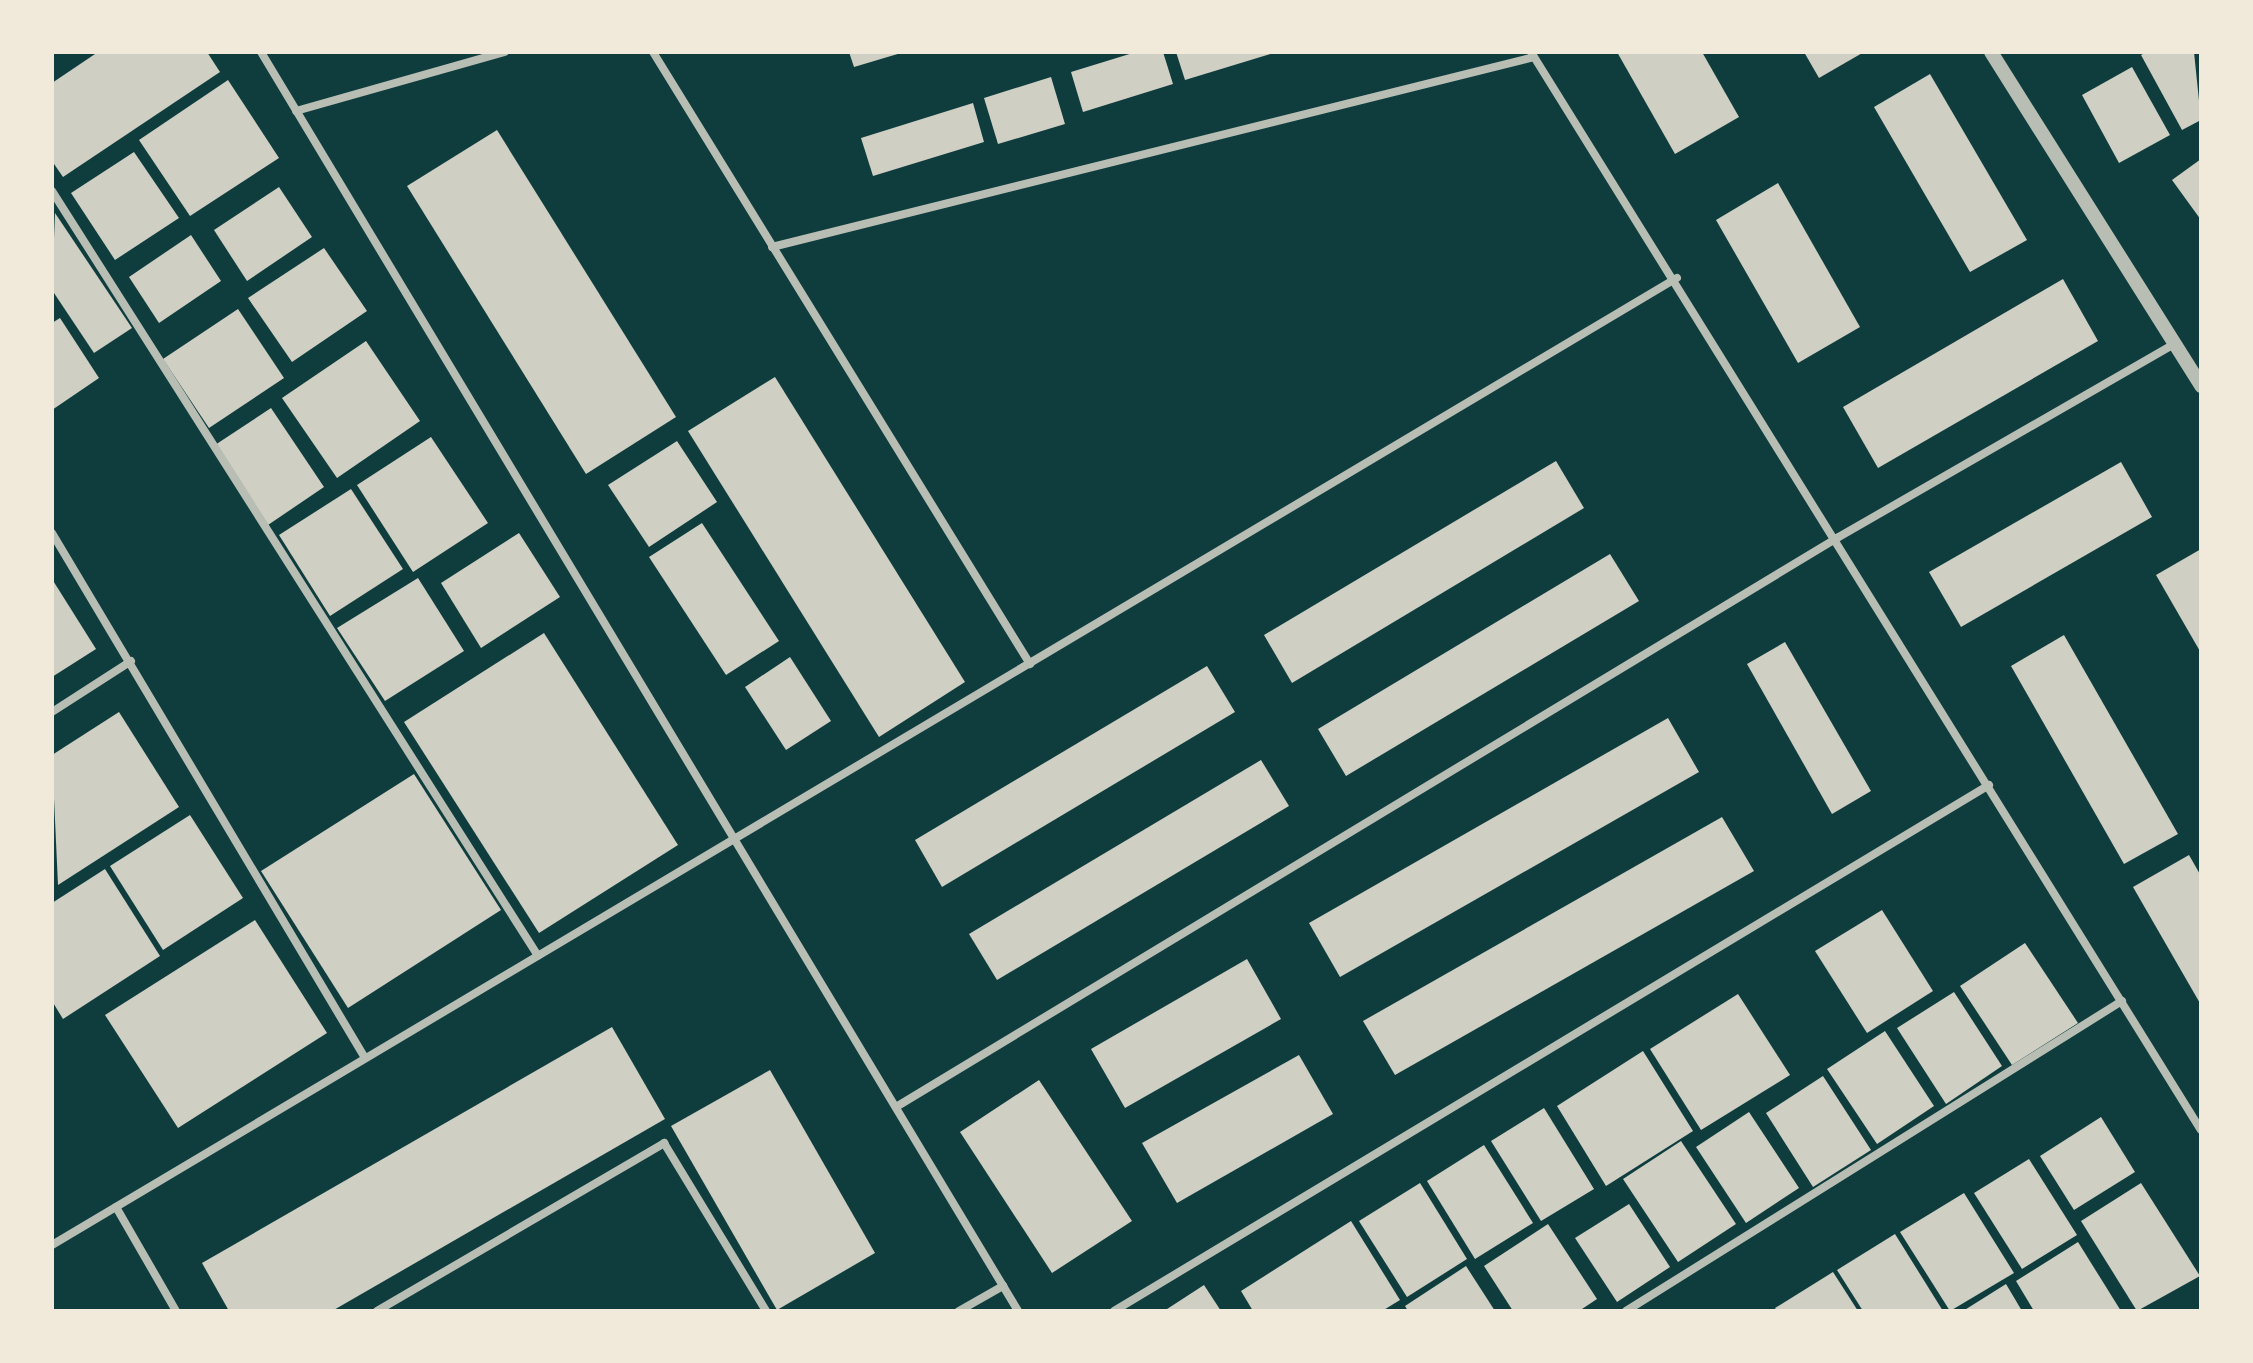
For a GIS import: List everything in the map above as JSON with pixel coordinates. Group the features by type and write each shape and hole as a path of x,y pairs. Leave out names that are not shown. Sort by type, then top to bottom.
{"street":[{"path":"261,52 1018,1311"},
{"path":"296,111 505,52"},
{"path":"653,52 1030,664"},
{"path":"1991,52 2201,386"},
{"path":"772,247 1533,54 1677,278 2201,1130"},
{"path":"52,191 538,956"},
{"path":"52,1245 1677,278"},
{"path":"896,1107 1837,538 2175,344"},
{"path":"52,533 365,1058"},
{"path":"52,712 131,661"},
{"path":"1114,1311 1989,785"},
{"path":"1626,1311 2122,1001"},
{"path":"377,1311 664,1143 766,1311"},
{"path":"116,1207 176,1311"},
{"path":"959,1311 1003,1286"}],"building":[{"path":"98,52 207,52 220,72 63,177 52,161 52,83"},
{"path":"849,52 901,52 901,53 854,67"},
{"path":"1136,52 1163,52 1173,84 1083,112 1071,72"},
{"path":"1176,52 1274,52 1274,53 1185,80"},
{"path":"1617,52 1702,52 1739,117 1675,154"},
{"path":"1804,52 1864,52 1819,78"},
{"path":"2147,52 2194,52 2201,120 2182,130 2141,55"},
{"path":"2132,67 2170,135 2119,163 2082,95"},
{"path":"1930,74 2027,240 1970,272 1874,107"},
{"path":"1051,77 1065,124 998,144 984,98"},
{"path":"228,80 279,158 190,216 139,140"},
{"path":"973,103 984,142 873,176 861,138"},
{"path":"497,130 676,417 586,474 407,186"},
{"path":"134,152 179,218 115,260 71,193"},
{"path":"2201,159 2201,220 2172,180"},
{"path":"1778,183 1860,327 1798,363 1716,220"},
{"path":"279,187 312,237 247,281 214,230"},
{"path":"55,213 132,328 94,353 52,290"},
{"path":"191,235 221,281 159,323 129,277"},
{"path":"324,248 367,311 292,362 248,298"},
{"path":"2063,279 2098,341 1878,468 1843,407"},
{"path":"238,309 284,378 209,428 163,359"},
{"path":"60,318 99,378 52,410 52,323"},
{"path":"366,341 420,421 337,478 282,398"},
{"path":"775,377 965,682 879,737 688,431"},
{"path":"271,408 324,487 268,525 215,445"},
{"path":"431,437 488,523 413,572 357,485"},
{"path":"677,441 717,502 649,547 608,485"},
{"path":"1556,461 1584,508 1292,683 1264,635"},
{"path":"2121,462 2152,517 1961,627 1929,572"},
{"path":"351,489 403,569 330,616 279,535"},
{"path":"702,523 779,641 726,675 649,557"},
{"path":"519,533 560,597 481,648 441,583"},
{"path":"2201,549 2201,653 2156,575"},
{"path":"1610,554 1639,601 1346,776 1318,729"},
{"path":"418,578 464,651 385,701 337,628"},
{"path":"52,579 96,649 52,677"},
{"path":"544,633 678,845 539,933 404,722"},
{"path":"2064,635 2178,834 2124,864 2011,666"},
{"path":"1785,642 1871,791 1832,814 1747,664"},
{"path":"790,657 831,721 786,750 745,687"},
{"path":"1207,666 1235,712 942,887 915,840"},
{"path":"119,712 179,807 58,885 52,755"},
{"path":"1668,718 1699,772 1340,977 1309,923"},
{"path":"1261,760 1289,806 997,980 969,934"},
{"path":"414,774 501,910 348,1008 261,871"},
{"path":"190,815 243,898 163,950 110,866"},
{"path":"1722,817 1754,871 1395,1075 1363,1021"},
{"path":"2189,855 2201,876 2201,1005 2133,887"},
{"path":"105,869 160,956 63,1019 52,1001 52,903"},
{"path":"1882,910 1933,991 1867,1033 1815,951"},
{"path":"255,920 327,1033 178,1128 105,1015"},
{"path":"2025,943 2078,1023 2012,1065 1960,986"},
{"path":"1247,959 1281,1019 1125,1108 1091,1049"},
{"path":"1954,992 2002,1066 1946,1104 1897,1028"},
{"path":"1738,994 1790,1075 1701,1130 1650,1049"},
{"path":"612,1027 665,1119 332,1311 229,1311 202,1263"},
{"path":"1885,1031 1934,1106 1877,1144 1827,1069"},
{"path":"1643,1051 1693,1131 1606,1186 1557,1106"},
{"path":"1299,1055 1333,1114 1177,1203 1142,1143"},
{"path":"770,1070 875,1253 777,1310 671,1126"},
{"path":"1823,1076 1871,1150 1813,1187 1766,1113"},
{"path":"1039,1080 1132,1221 1052,1273 960,1132"},
{"path":"1544,1108 1594,1189 1541,1221 1491,1141"},
{"path":"1749,1112 1799,1188 1746,1223 1696,1147"},
{"path":"2101,1117 2135,1172 2074,1210 2040,1156"},
{"path":"1681,1141 1736,1224 1678,1262 1623,1179"},
{"path":"1484,1145 1533,1223 1475,1259 1427,1181"},
{"path":"2029,1159 2077,1235 2022,1269 1974,1193"},
{"path":"1420,1183 1467,1259 1407,1297 1359,1221"},
{"path":"2141,1183 2200,1276 2137,1311 2081,1221"},
{"path":"1964,1193 2014,1273 1950,1311 1900,1232"},
{"path":"1629,1204 1670,1267 1617,1302 1575,1238"},
{"path":"1351,1221 1400,1300 1382,1311 1253,1311 1241,1291"},
{"path":"1548,1224 1597,1299 1579,1311 1513,1311 1484,1266"},
{"path":"1895,1234 1943,1311 1863,1311 1837,1270"},
{"path":"2078,1242 2121,1311 2034,1311 2016,1281"},
{"path":"1466,1266 1495,1311 1408,1311 1405,1306"},
{"path":"1833,1272 1858,1311 1777,1311 1775,1308"},
{"path":"2006,1284 2022,1311 1963,1311"},
{"path":"1204,1285 1221,1311 1164,1311"}]}
